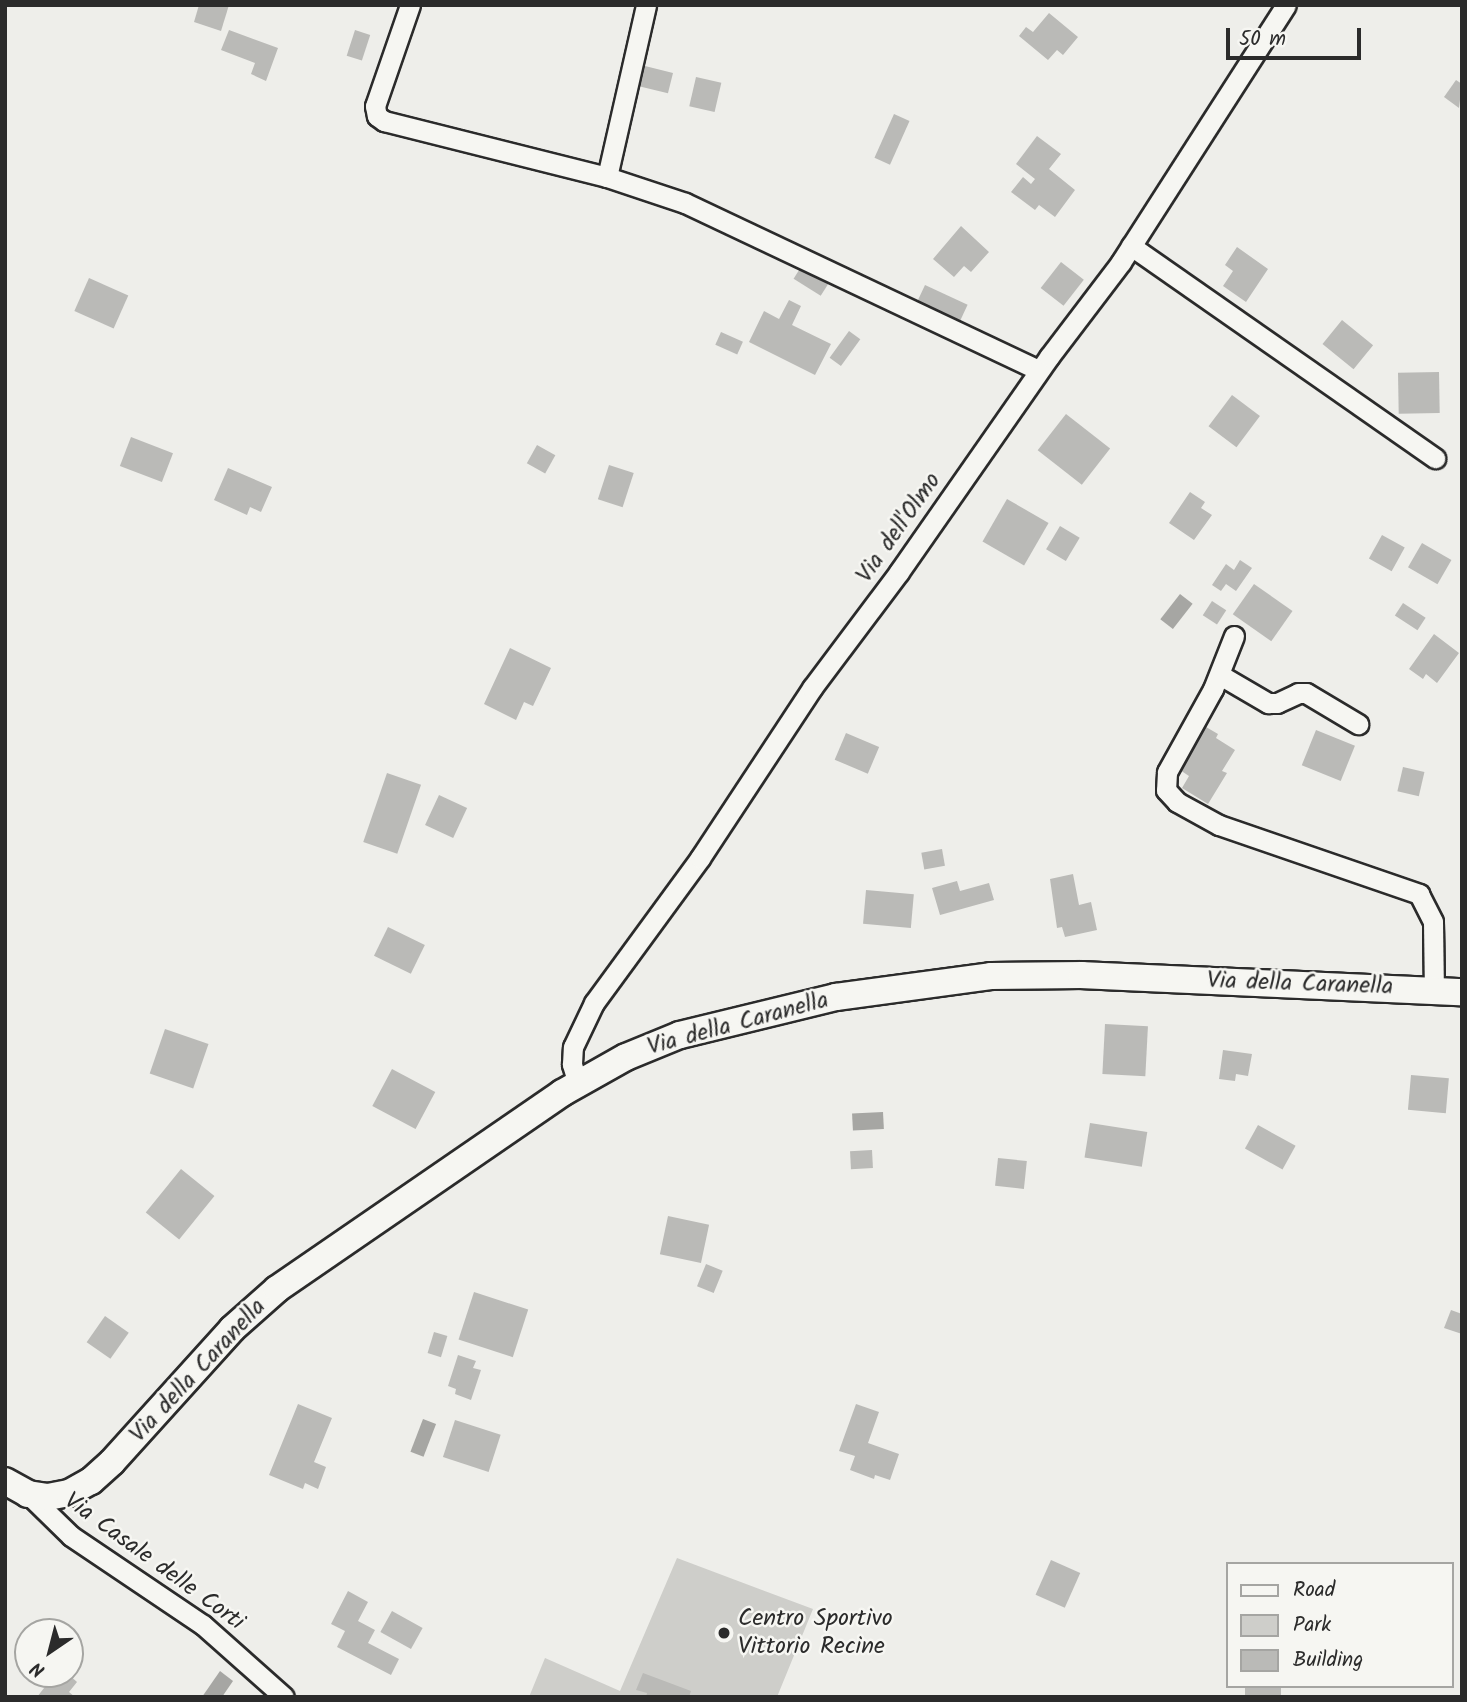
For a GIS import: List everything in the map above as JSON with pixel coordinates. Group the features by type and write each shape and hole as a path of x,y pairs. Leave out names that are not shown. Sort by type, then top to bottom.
{"main road":[{"name":"Via della Caranella","path":"16,1488 54,1496 91,1481 120,1454 232,1329 267,1296 578,1084 646,1047 694,1030 815,1001 991,976 1082,975 1462,992"}],"street":[{"path":"410,5 376,102 375,113 380,119 607,177 720,218 1040,370"},
{"path":"607,177 646,5"},
{"name":"Via dell'Olmo","path":"578,1084 572,1064 573,1047 594,1003 682,884 802,702 904,566 1040,370 1132,246 1286,5"},
{"path":"1132,246 1434,458"},
{"path":"1234,636 1220,674 1167,772 1165,785 1169,794 1180,804 1219,825 1419,894 1433,922 1434,990"},
{"path":"1220,674 1268,703 1277,704 1298,693 1306,693 1357,724"},
{"name":"Via Casale delle Corti","path":"16,1488 71,1536 203,1625 284,1697"}],"green space":[{"name":"Centro Sportivo Vittorio Recine","path":"677,1558 813,1609 777,1697 529,1697 545,1658 620,1691"}],"shaded area":[{"path":"1180,594 1193,604 1173,629 1160,619"},
{"path":"883,1112 884,1129 853,1131 852,1114"},
{"path":"423,1419 436,1424 424,1457 410,1452"},
{"path":"220,1671 233,1681 222,1697 202,1697"}],"building":[{"path":"199,5 229,5 221,31 194,22"},
{"path":"1049,13 1078,37 1063,55 1057,50 1048,60 1019,36 1026,27 1033,32"},
{"path":"229,30 278,48 266,81 251,74 255,63 221,50"},
{"path":"355,30 370,35 362,61 347,56"},
{"path":"641,65 673,73 668,93 636,85"},
{"path":"696,77 721,83 715,112 689,106"},
{"path":"1456,80 1462,84 1459,108 1444,97"},
{"path":"894,114 910,121 890,165 874,158"},
{"path":"1037,136 1061,154 1049,169 1075,190 1055,217 1039,205 1035,210 1011,192 1023,177 1031,184 1035,179 1016,164"},
{"path":"961,226 989,252 971,272 964,266 954,277 933,259"},
{"path":"1237,247 1268,269 1246,302 1223,286 1233,271 1225,265"},
{"path":"1061,262 1084,280 1064,306 1041,288"},
{"path":"801,267 828,284 821,296 794,279"},
{"path":"89,278 128,295 114,328 74,311"},
{"path":"925,285 968,305 957,327 915,307"},
{"path":"789,300 801,306 792,325 831,344 815,375 749,342 764,311 779,319"},
{"path":"1342,320 1373,345 1354,369 1322,344"},
{"path":"849,331 860,339 841,366 830,358"},
{"path":"721,332 743,342 737,355 715,345"},
{"path":"1439,372 1440,413 1399,414 1398,373"},
{"path":"1232,395 1260,416 1236,447 1209,426"},
{"path":"1066,414 1110,448 1082,485 1038,450"},
{"path":"131,437 173,453 162,482 120,466"},
{"path":"537,445 555,455 545,474 527,463"},
{"path":"609,465 634,473 623,507 598,499"},
{"path":"228,468 272,487 261,512 250,507 247,515 214,500"},
{"path":"1190,492 1205,502 1201,508 1212,515 1194,540 1169,523"},
{"path":"1007,499 1049,523 1024,565 983,541"},
{"path":"1060,526 1080,538 1066,561 1046,549"},
{"path":"1382,535 1405,548 1392,571 1369,559"},
{"path":"1422,543 1451,560 1437,584 1408,567"},
{"path":"1240,560 1252,568 1236,591 1226,584 1221,591 1212,585 1226,564 1234,570"},
{"path":"1254,584 1293,611 1271,641 1233,614"},
{"path":"1212,601 1226,610 1217,625 1203,615"},
{"path":"1403,603 1426,618 1417,630 1395,616"},
{"path":"1434,634 1459,653 1437,683 1426,674 1423,679 1409,669"},
{"path":"510,648 551,668 533,706 524,702 516,720 484,704"},
{"path":"1206,727 1218,734 1216,738 1235,750 1222,771 1227,773 1208,804 1182,788 1189,776 1180,770"},
{"path":"1316,730 1355,746 1341,781 1302,765"},
{"path":"846,733 879,747 868,774 835,760"},
{"path":"1403,767 1424,772 1419,796 1397,791"},
{"path":"387,773 421,785 397,854 363,842"},
{"path":"439,795 467,808 453,838 425,825"},
{"path":"942,849 945,866 924,869 921,853"},
{"path":"1073,874 1079,905 1091,902 1097,930 1065,937 1062,927 1057,928 1050,879"},
{"path":"957,881 960,891 989,883 994,900 940,915 932,888"},
{"path":"866,890 914,894 911,928 863,924"},
{"path":"388,927 425,945 411,974 374,956"},
{"path":"1105,1024 1148,1026 1145,1076 1102,1074"},
{"path":"165,1029 208,1044 193,1088 150,1073"},
{"path":"1223,1050 1252,1054 1248,1076 1236,1074 1235,1081 1219,1079"},
{"path":"392,1069 435,1092 416,1129 372,1106"},
{"path":"1411,1075 1449,1078 1446,1113 1408,1110"},
{"path":"1090,1123 1147,1132 1142,1167 1085,1158"},
{"path":"1258,1125 1296,1146 1283,1169 1245,1149"},
{"path":"872,1150 873,1168 851,1169 850,1151"},
{"path":"998,1158 1027,1161 1024,1189 995,1186"},
{"path":"181,1169 214,1196 179,1240 146,1213"},
{"path":"668,1216 709,1225 701,1263 660,1254"},
{"path":"706,1264 723,1271 714,1293 697,1286"},
{"path":"474,1292 528,1310 513,1357 459,1340"},
{"path":"1451,1310 1462,1314 1462,1334 1444,1328"},
{"path":"105,1316 129,1333 110,1359 87,1342"},
{"path":"434,1332 447,1336 441,1357 428,1353"},
{"path":"458,1355 476,1361 473,1368 481,1370 471,1400 455,1394 456,1389 448,1386"},
{"path":"298,1404 332,1418 314,1462 326,1467 318,1489 305,1483 303,1489 269,1475"},
{"path":"856,1404 879,1412 868,1443 899,1454 890,1480 875,1475 874,1479 850,1470 855,1456 839,1451"},
{"path":"455,1420 501,1435 489,1472 443,1457"},
{"path":"1051,1560 1080,1573 1065,1608 1036,1595"},
{"path":"348,1591 368,1602 358,1621 375,1630 368,1643 399,1659 391,1675 337,1647 345,1631 331,1624"},
{"path":"392,1611 423,1628 411,1649 380,1632"},
{"path":"643,1673 691,1691 689,1697 646,1697 647,1693 636,1690"},
{"path":"44,1688 72,1688 69,1692 75,1697 37,1697"},
{"path":"1245,1688 1281,1688 1281,1697 1245,1697"}],"place":[{"name":"Centro Sportivo Vittorio Recine","path":"724,1633"}]}
